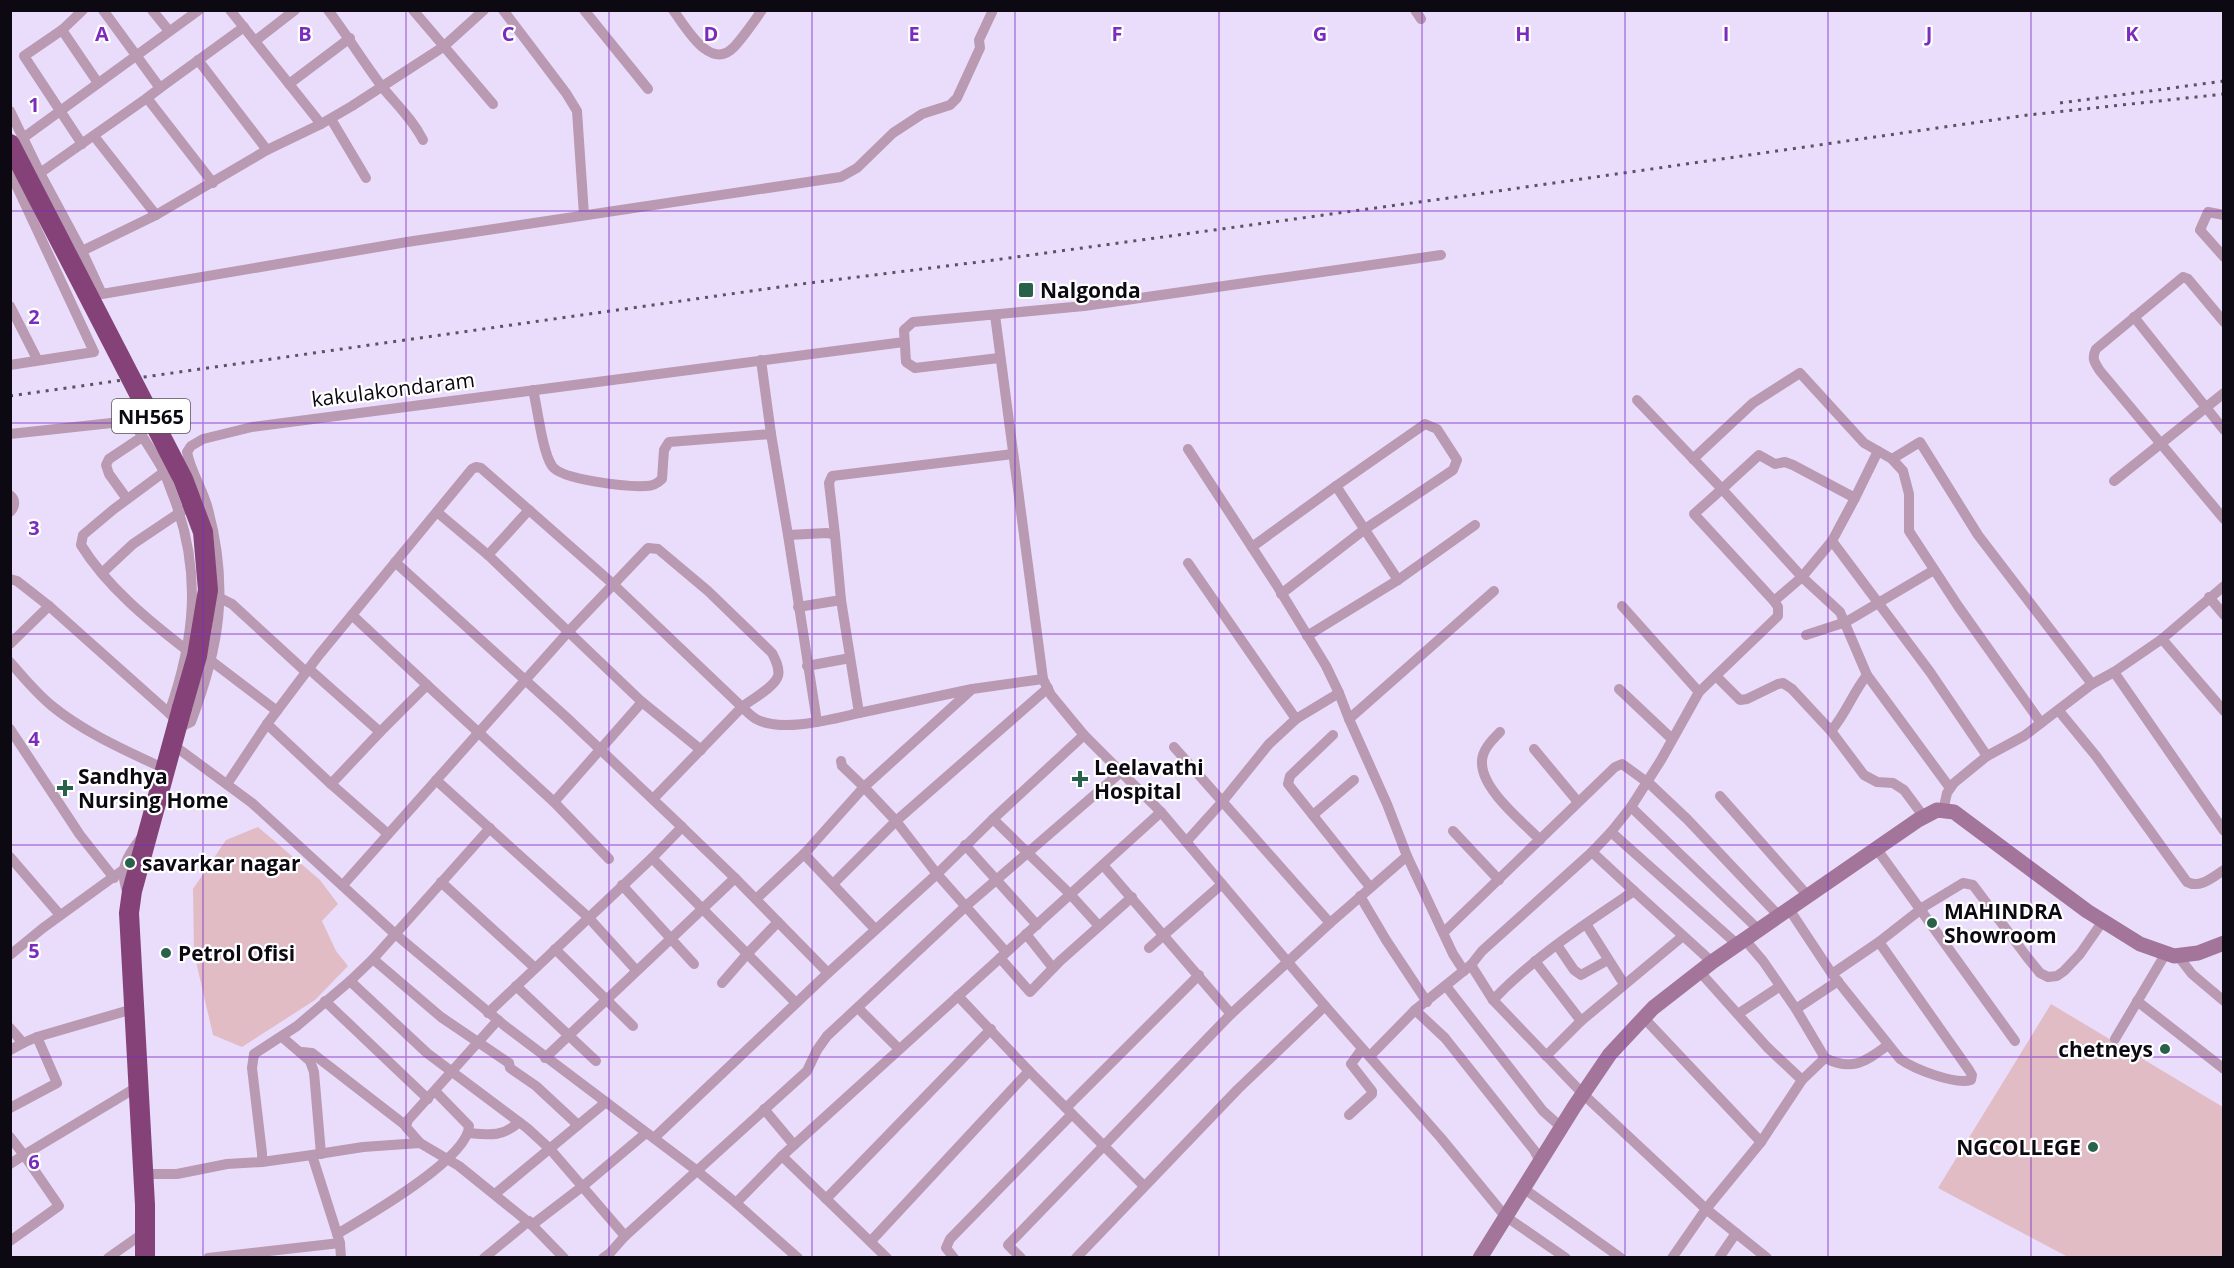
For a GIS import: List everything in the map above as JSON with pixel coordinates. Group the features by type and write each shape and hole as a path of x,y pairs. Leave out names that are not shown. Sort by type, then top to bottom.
{"highway":[{"name":"NH565","path":"17,141 183,479 186,509 203,532 208,590 197,656 176,723 130,898 145,1257"}],"street":[{"path":"82,144 24,56 62,30 83,10"},
{"path":"103,10 160,88"},
{"path":"152,10 169,31"},
{"path":"17,141 199,10"},
{"path":"230,10 289,84 326,122 366,178"},
{"path":"255,41 295,10"},
{"path":"328,10 350,38 382,87 418,129 423,140"},
{"path":"413,10 493,104"},
{"path":"82,251 156,215 267,150 326,122 443,46 484,10"},
{"path":"503,10 577,111 584,215"},
{"path":"584,10 648,89"},
{"path":"673,10 702,47 710,54 720,56 732,49 762,10"},
{"path":"10,111 17,141 40,173 82,251 102,294 407,242 841,177 857,168 893,133 922,114 950,105 957,98 980,48 979,40 993,10"},
{"path":"40,173 244,27"},
{"path":"62,30 98,83"},
{"path":"289,84 350,38"},
{"path":"198,60 267,150"},
{"path":"147,98 213,183"},
{"path":"94,135 156,215"},
{"path":"10,172 94,352 10,365"},
{"path":"2223,215 2208,212 2200,230 2223,257"},
{"path":"999,358 915,368 906,362 904,330 913,322 1084,306 1441,255"},
{"path":"2223,322 2188,279 2183,277 2096,349 2093,356 2094,361 2223,519"},
{"path":"10,306 37,359"},
{"path":"995,315 999,358 1045,683 1051,695 1084,735 1161,812 1287,962 1441,1138 1505,1216 1566,1257"},
{"path":"2134,316 2223,430"},
{"name":"kakulakondaram","path":"176,723 191,722 218,631 220,598 216,543 207,506 190,467 188,453 195,442 203,438 252,427 904,342"},
{"path":"761,360 817,722"},
{"path":"1693,459 1753,403 1800,373 1864,443 1893,459 1903,471 1909,494 1909,531 2041,723"},
{"path":"533,390 546,452 552,466 558,472 590,480 647,487 657,484 662,479 664,450 669,442 771,434"},
{"path":"2114,481 2223,393"},
{"path":"1637,400 1802,577 1840,612 1867,675 1950,788"},
{"path":"10,434 121,420 132,423 186,509 194,594 188,651 176,723"},
{"path":"1252,547 1425,423 1443,438 1457,460 1453,470 1365,529 1281,594"},
{"path":"127,499 109,474 106,465 109,459 142,437"},
{"path":"1893,459 1920,442 1978,535 2092,684"},
{"path":"1188,449 1252,547 1339,693 1407,856 1444,932 1467,968 1493,1000 1583,1094 1706,1209 1767,1257"},
{"path":"1774,601 1802,577 1832,540 1856,498 1878,451"},
{"path":"859,714 841,600 829,483 832,476 1013,454"},
{"path":"1349,1115 1372,1094 1372,1090 1351,1064 1467,968 1482,951 1592,852 1611,832 1647,782 1699,692 1778,616 1778,607 1774,601 1694,514 1759,455 1774,464 1785,462 1793,465 1856,498"},
{"path":"227,784 267,724 308,670 395,562 476,467 481,468 613,584 756,719 783,724 817,722 972,689 1045,683"},
{"path":"164,472 83,535 81,542 83,549 102,573 143,614 188,651"},
{"path":"1336,486 1398,580"},
{"path":"10,495 14,506 10,512"},
{"path":"102,573 133,544 186,509"},
{"path":"488,555 529,510"},
{"path":"437,512 488,555 642,702 701,750"},
{"path":"1307,636 1398,580 1475,525"},
{"path":"788,535 827,533 835,535"},
{"path":"1832,540 1930,672 1988,756"},
{"path":"343,885 568,631 648,548 658,549 752,632 772,652 777,664 778,676 773,683 742,707 654,798"},
{"path":"395,562 654,798 828,973"},
{"path":"1188,563 1296,719"},
{"path":"1806,635 1846,622 1934,570"},
{"path":"10,579 17,581 49,606 176,723 227,784 252,802 394,933 545,1058 696,1170 798,1257"},
{"path":"1943,811 1950,788 1988,756 2024,736 2092,684 2114,672 2162,639 2223,585"},
{"path":"1349,719 1494,591"},
{"path":"2209,597 2223,615"},
{"path":"220,598 232,604 380,732"},
{"path":"798,607 841,600"},
{"path":"10,644 49,606"},
{"path":"1622,606 1699,692"},
{"path":"352,615 555,802 609,859"},
{"path":"2162,639 2223,711"},
{"path":"807,666 850,658"},
{"path":"210,660 277,711"},
{"path":"10,662 42,698 62,714 165,769"},
{"path":"2114,672 2223,831"},
{"path":"1831,731 1843,717 1867,675"},
{"path":"1716,676 1740,700 1784,683 1831,731 1864,775 1877,782 1893,783 1904,790 1924,817"},
{"path":"833,884 896,821 1045,683"},
{"path":"331,784 427,685"},
{"path":"756,899 804,854 864,787 972,689"},
{"path":"1619,689 1672,739"},
{"path":"1185,842 1222,802 1269,744 1296,719 1339,693"},
{"path":"555,802 642,702"},
{"path":"2059,711 2096,756 2187,882 2193,885 2200,884 2223,870"},
{"path":"267,724 388,834"},
{"path":"10,729 80,835 114,878"},
{"path":"1500,732 1490,743 1482,757 1481,765 1499,799 1540,840"},
{"path":"484,1257 650,1136 937,874 965,845 1084,735"},
{"path":"1333,735 1288,779 1291,789 1370,887"},
{"path":"1174,747 1330,923"},
{"path":"1534,749 1578,802"},
{"path":"841,760 842,766 896,821 937,874 966,906 1030,992 1053,968 1132,897"},
{"path":"1444,932 1578,802 1619,765 1625,765 1647,782 1784,912 1900,1059 1909,1066 1959,1081 1969,1081 1972,1078 1963,1061 1879,942"},
{"path":"609,1256 625,1236 807,1071 821,1044 858,1008 966,906 1121,772"},
{"path":"436,780 588,917 636,970"},
{"path":"1313,815 1354,780"},
{"path":"1720,796 1808,896"},
{"path":"1630,807 1758,930"},
{"path":"1480,1257 1561,1127 1610,1054 1644,1018 1741,942 1876,848 1937,810 1954,812 2103,921 2140,944 2172,955 2198,953 2223,943"},
{"path":"736,1203 782,1156 1161,812"},
{"path":"993,819 1070,894 1099,926"},
{"path":"488,1013 682,827"},
{"path":"12,950 114,878 123,870 132,851 150,828"},
{"path":"262,1162 254,1100 252,1059 260,1050 282,1036 350,981 373,959 490,828"},
{"path":"1453,831 1499,880"},
{"path":"1611,832 1763,961 1779,987 1796,1008 1826,1058 1833,1062 1859,1064 1888,1045"},
{"path":"965,845 1037,925"},
{"path":"1876,848 2015,1041"},
{"path":"1592,852 1713,962"},
{"path":"804,854 875,929"},
{"path":"1021,1257 1008,1245 1103,1145 1231,1014 1407,856"},
{"path":"10,857 60,915"},
{"path":"652,858 796,1004"},
{"path":"1103,865 1231,1014"},
{"path":"123,870 123,879 130,898"},
{"path":"545,1058 735,878"},
{"path":"441,882 535,968"},
{"path":"1796,1008 1921,909 1958,884 1969,883 2040,973 2048,977 2057,976 2064,971 2080,954 2103,921"},
{"path":"1149,948 1222,884"},
{"path":"622,885 694,964"},
{"path":"1493,1000 1514,978 1535,961 1634,891"},
{"path":"1360,896 1427,1002"},
{"path":"722,983 778,922"},
{"path":"1586,924 1624,984"},
{"path":"1026,934 1053,968"},
{"path":"1546,1056 1581,1021 1683,936"},
{"path":"1557,945 1574,970 1581,975 1608,960"},
{"path":"555,949 633,1026"},
{"path":"2172,955 2223,1001"},
{"path":"2115,1039 2137,1001 2172,955"},
{"path":"373,959 441,1017 509,1063 510,1068 536,1086 578,1125"},
{"path":"1535,961 1581,1021"},
{"path":"1700,972 1767,1047 1802,1080"},
{"path":"954,1257 946,1248 950,1239 1198,975"},
{"path":"350,981 451,1072 519,1122 550,1149 625,1236"},
{"path":"516,986 596,1061"},
{"path":"1446,986 1543,1111 1561,1127"},
{"path":"1738,1014 1779,987"},
{"path":"958,996 1144,1186"},
{"path":"208,1257 223,1257 338,1239 397,1199 448,1159 469,1133 469,1126 325,1001"},
{"path":"2137,1001 2221,1063"},
{"path":"1076,1257 1238,1089 1325,1006"},
{"path":"858,1008 899,1049"},
{"path":"10,1050 37,1037 133,1009"},
{"path":"1415,1010 1445,1038 1534,1150 1540,1161"},
{"path":"1644,1018 1761,1142"},
{"path":"405,1125 498,1020"},
{"path":"10,1028 23,1043"},
{"path":"826,1199 990,1029"},
{"path":"282,1036 302,1052 310,1061 314,1072 317,1154 341,1257"},
{"path":"10,1108 57,1083 37,1037"},
{"path":"302,1052 312,1053 405,1125 420,1143 448,1159 495,1194 530,1223 564,1257"},
{"path":"1673,1257 1706,1209 1761,1142 1802,1080 1826,1058"},
{"path":"871,1241 1029,1071"},
{"path":"10,1164 137,1087"},
{"path":"495,1194 606,1102"},
{"path":"764,1110 794,1145"},
{"path":"469,1133 501,1133 510,1130 519,1122"},
{"path":"10,1137 59,1206 10,1241"},
{"path":"143,1174 177,1174 227,1164 262,1162 363,1147 420,1143"},
{"path":"782,1156 887,1257"},
{"path":"1523,1188 1621,1257"},
{"path":"108,1257 145,1232"},
{"path":"1719,1257 1736,1233"}],"shaded area":[{"path":"258,827 320,880 338,904 322,921 336,951 348,966 315,1000 242,1047 213,1035 194,953 193,889 226,840"},
{"name":"NGCOLLEGE","path":"2051,1004 2223,1107 2223,1257 2068,1257 1938,1188"}],"railway":[{"path":"2060,103 2224,81"},
{"path":"10,396 801,284 1463,196 2028,115 2224,94"}],"place":[{"name":"Nalgonda","path":"1026,290"},
{"name":"Leelavathi Hospital","path":"1080,779"},
{"name":"Sandhya Nursing Home","path":"65,788"},
{"name":"savarkar nagar","path":"130,863"},
{"name":"MAHINDRA Showroom","path":"1932,923"},
{"name":"Petrol Ofisi","path":"166,953"},
{"name":"chetneys","path":"2165,1049"},
{"name":"NGCOLLEGE","path":"2093,1147"}]}
